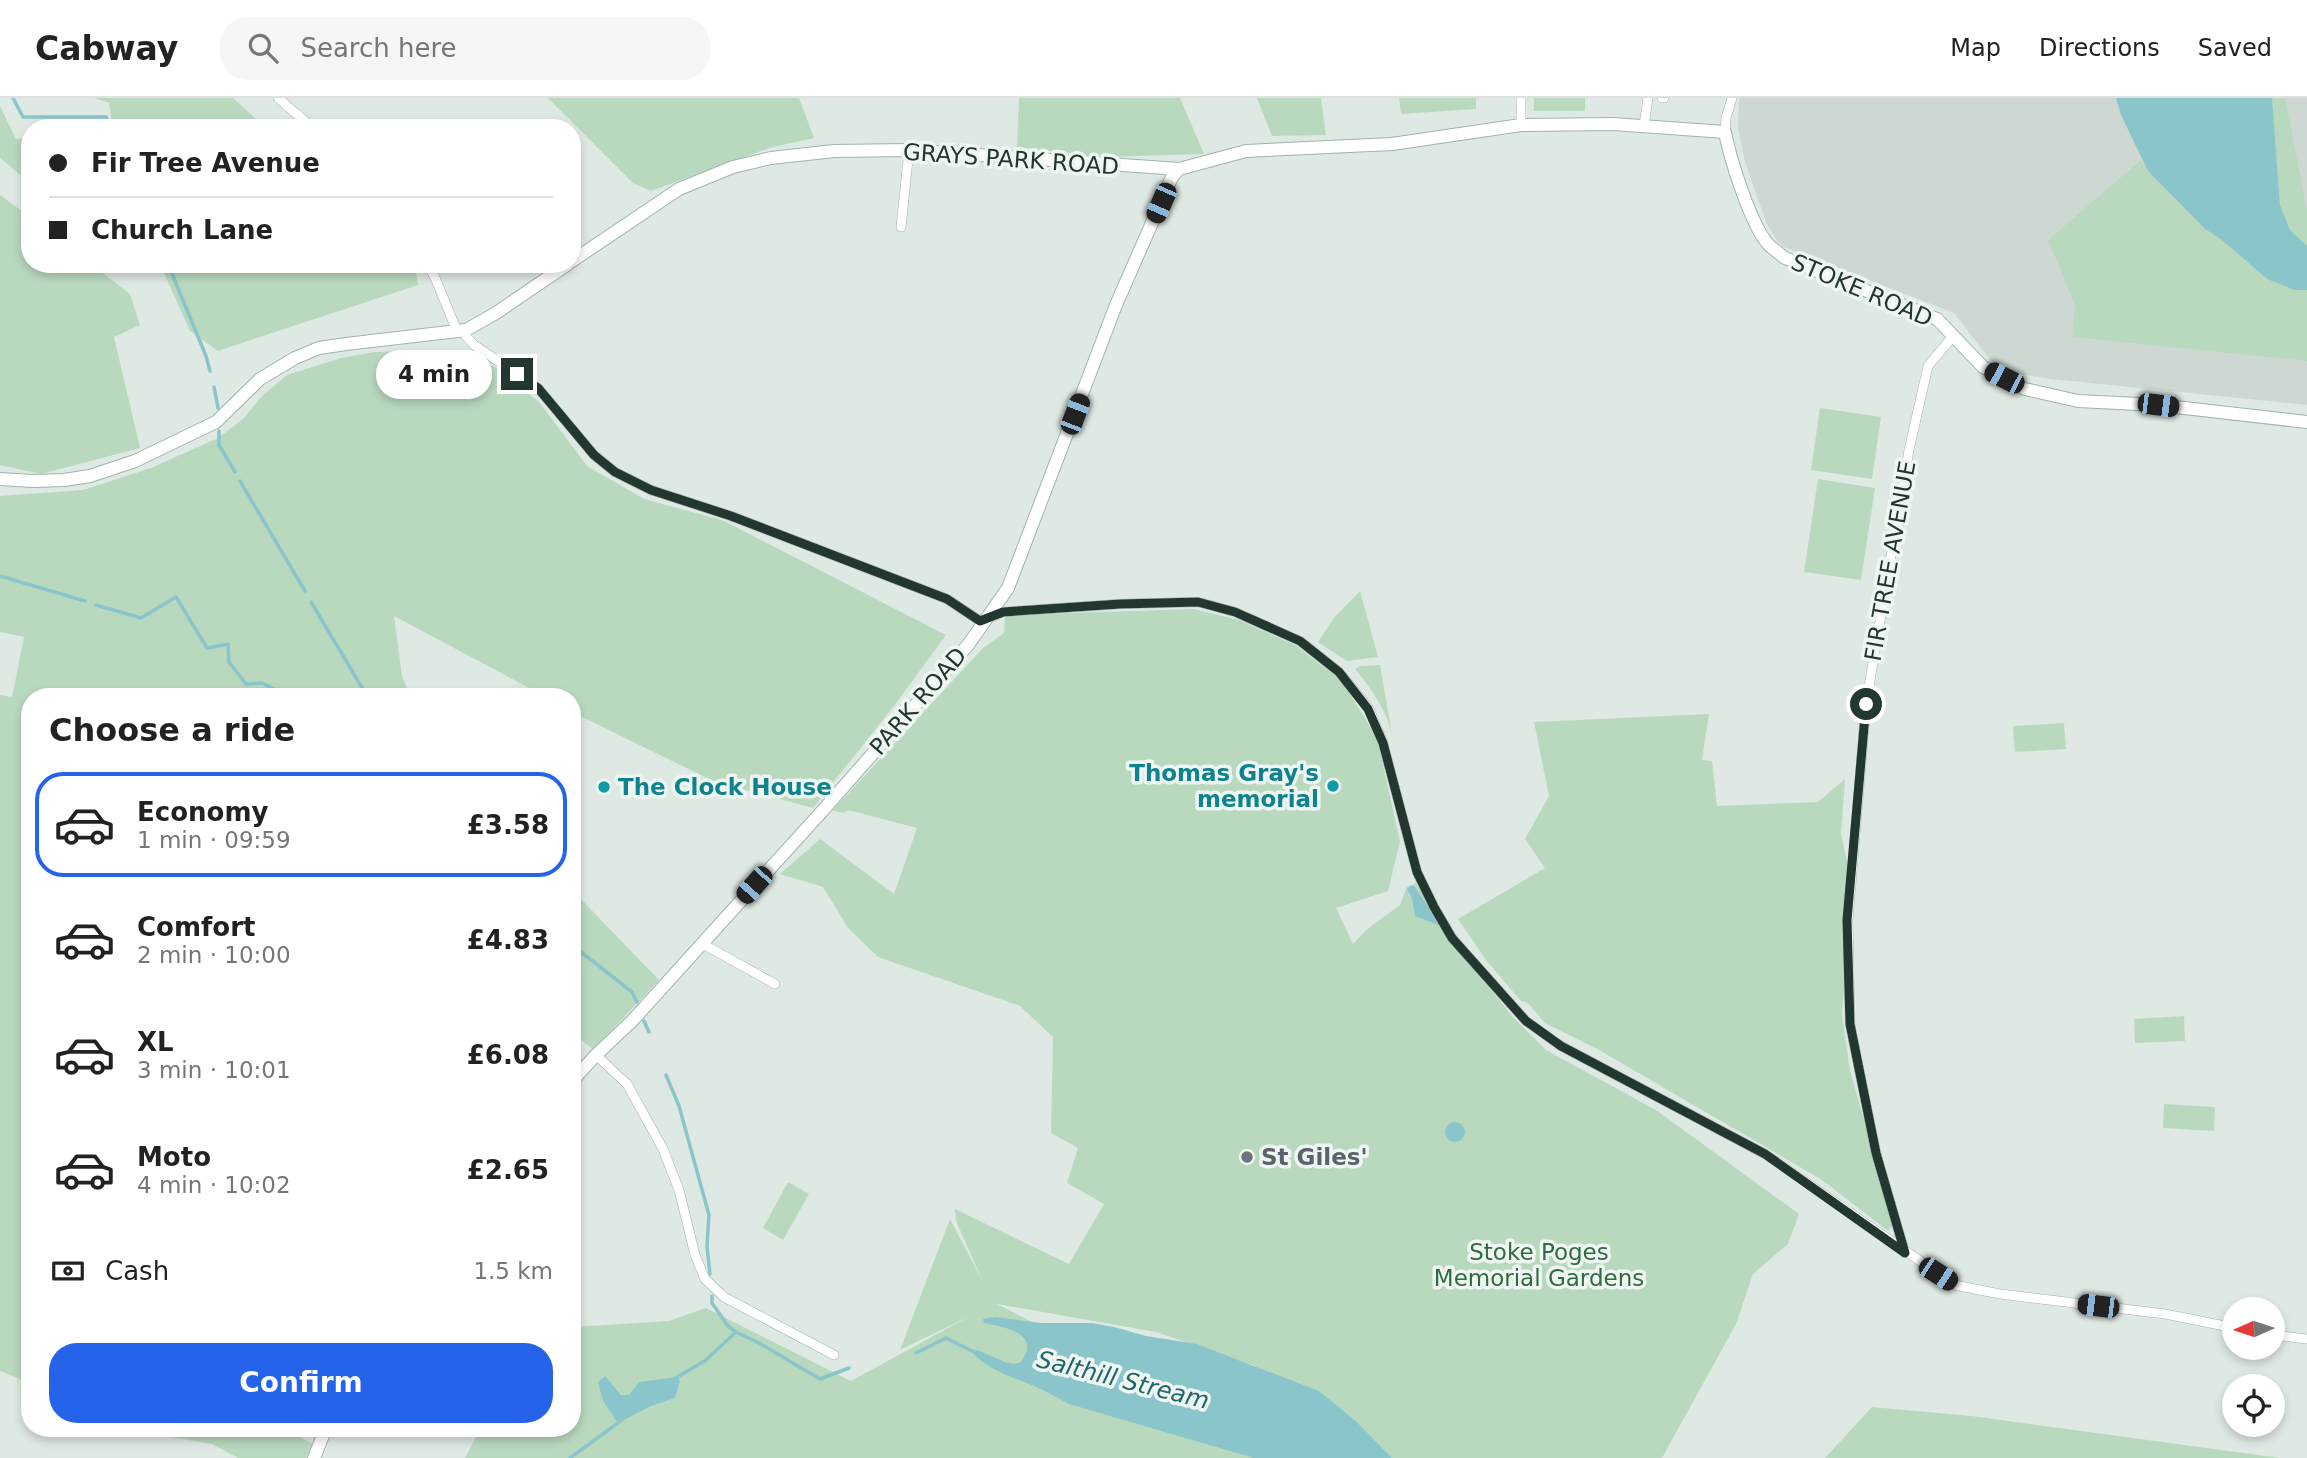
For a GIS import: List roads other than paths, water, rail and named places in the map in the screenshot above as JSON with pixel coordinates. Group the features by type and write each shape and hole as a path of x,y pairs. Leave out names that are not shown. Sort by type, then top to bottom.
{"main road":[{"name":"GRAYS PARK ROAD","path":"581,255 679,189 733,167 771,158 834,151 909,150 1179,169 1246,151 1392,144 1521,125 1644,126 1724,132"},
{"name":"STOKE ROAD","path":"1724,132 1755,222 1767,243 1785,258 1937,319 1983,367 2025,388 2078,401 2158,405 2307,422"},
{"name":"PARK ROAD","path":"581,1071 632,1021 825,808 968,645 1008,588 1116,305 1172,177 1179,169"},
{"path":"0,479 64,480 90,476 135,461 216,422 260,379 295,358 319,348 461,330 496,313 555,273"},
{"path":"314,1458 323,1437"}],"street":[{"path":"278,98 302,119"},
{"path":"1521,98 1521,125"},
{"path":"1644,126 1648,98"},
{"path":"1724,132 1732,98"},
{"path":"901,227 909,150"},
{"path":"433,273 461,330 474,345 538,388 594,455 615,472 651,490 731,516 947,599 980,621 1003,612 1198,602 1235,612 1300,641 1339,672 1368,709 1383,743 1417,872 1434,907 1452,938 1526,1021 1561,1046 1765,1154 1955,1285 2000,1294 2165,1314 2222,1325"},
{"name":"FIR TREE AVENUE","path":"1905,1253 1876,1153 1850,1024 1847,920 1866,704 1909,450 1928,366 1954,335"},
{"path":"701,943 775,984"},
{"path":"596,1055 627,1084 663,1149 679,1190 695,1255 705,1279 724,1297 834,1355"},
{"path":"2286,1337 2307,1339"}],"water":[{"path":"2116,98 2272,98 2280,205 2290,230 2307,246 2307,290 2295,290 2267,279 2222,240 2205,229 2148,171 2121,115"},
{"path":"1414,886 1441,926 1415,916 1412,898 1407,889"},
{"path":"1455,1122 1462,1125 1465,1132 1462,1139 1455,1142 1448,1139 1445,1132 1448,1125"},
{"path":"995,1317 1041,1323 1091,1323 1197,1344 1319,1391 1357,1422 1392,1458 1254,1458 1069,1404 992,1368 971,1351 977,1350 1014,1364 1021,1362 1027,1344 1024,1338 1010,1329 984,1323 983,1319"},
{"path":"605,1376 621,1395 629,1395 639,1382 677,1377 680,1381 675,1398 651,1406 618,1423 603,1401 598,1382"}],"waterway":[{"name":"Salthill Stream","path":"13,98 23,117 107,119"},
{"name":"Salthill Stream","path":"172,273 210,371"},
{"name":"Salthill Stream","path":"214,387 218,408"},
{"name":"Salthill Stream","path":"219,431 219,445 235,472"},
{"name":"Salthill Stream","path":"240,481 305,591"},
{"path":"0,576 85,601"},
{"path":"96,605 141,618 176,597 207,648 228,644 229,662 246,684 262,683 272,688"},
{"name":"Salthill Stream","path":"311,602 362,688"},
{"name":"Salthill Stream","path":"581,952 632,992 637,1002"},
{"name":"Salthill Stream","path":"644,1021 649,1032"},
{"name":"Salthill Stream","path":"666,1075 679,1106 709,1215 707,1246 710,1274"},
{"name":"Salthill Stream","path":"712,1296 712,1303 728,1326 820,1379 849,1368"},
{"path":"674,1379 706,1360 736,1332"},
{"name":"Salthill Stream","path":"916,1353 946,1338 974,1352"},
{"path":"570,1458 622,1420"}],"place":[{"name":"Thomas Gray's memorial","path":"1333,786"},
{"name":"The Clock House","path":"604,787"},
{"name":"St Giles'","path":"1247,1157"}],"park label":[{"name":"Stoke Poges Memorial Gardens","path":"1539,1265"}]}
